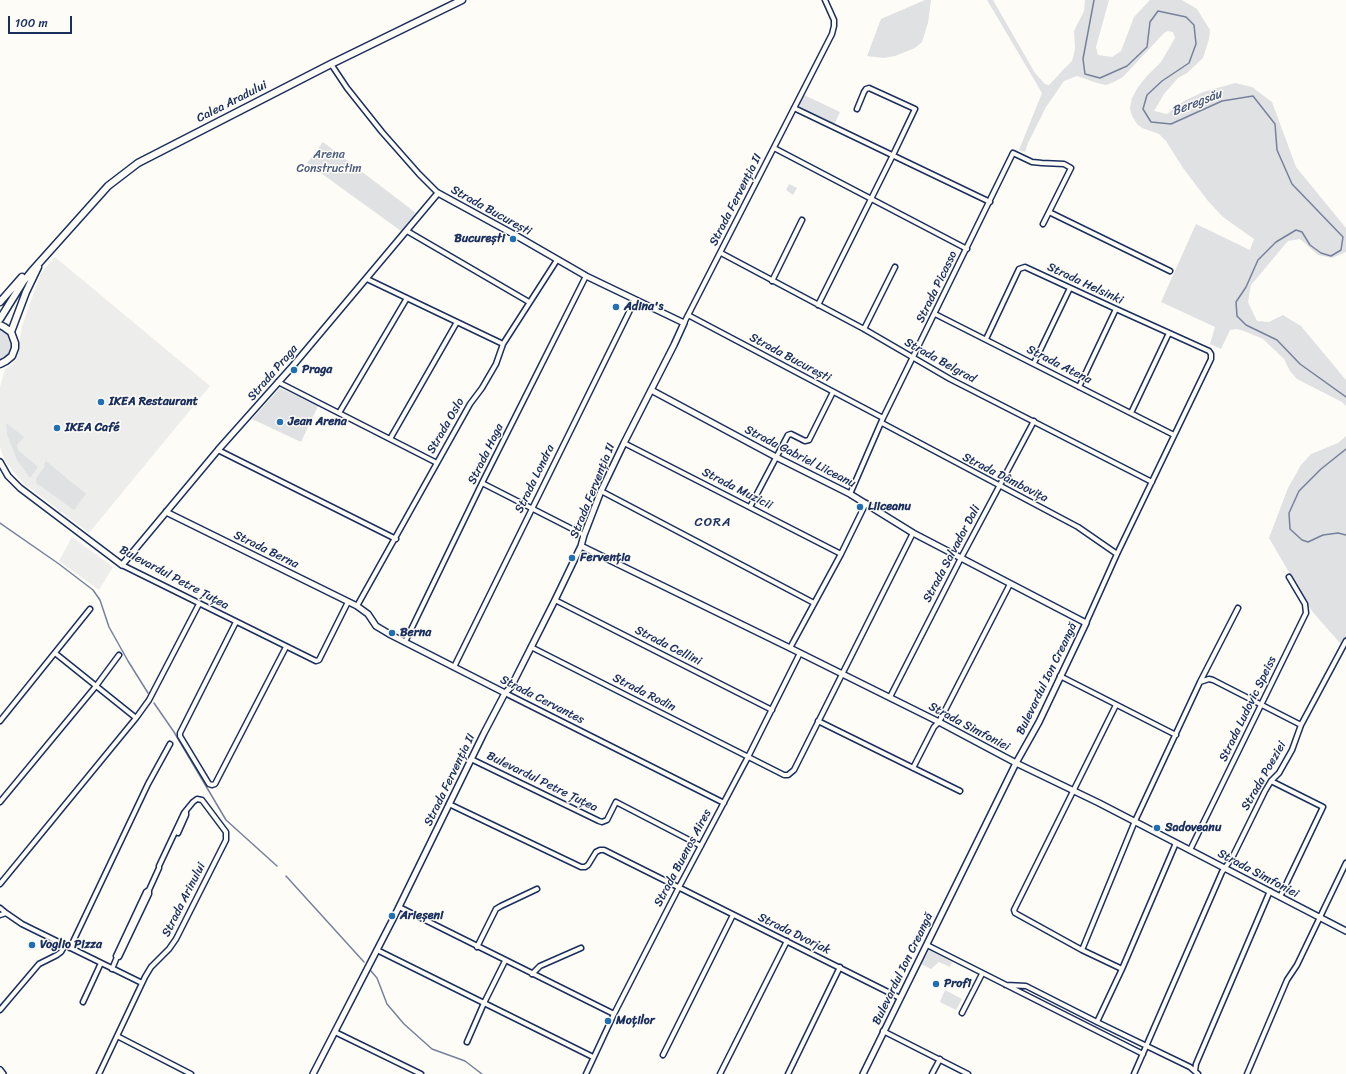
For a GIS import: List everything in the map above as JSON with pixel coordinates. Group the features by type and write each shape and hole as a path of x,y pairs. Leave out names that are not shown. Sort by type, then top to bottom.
{"main road":[{"name":"Calea Aradului","path":"0,319 23,282 40,262 100,194 120,175 138,162 331,64 462,0"},
{"name":"Calea Aradului","path":"11,332 26,292 40,262"},
{"path":"0,302 29,270 40,262"},
{"path":"0,325 11,332 15,343 14,352 9,359 1,365"}],"street":[{"name":"Strada Fervenția II","path":"313,1074 399,907 471,759 505,693 511,687 555,600 581,546 584,534 624,442 832,34 834,20 824,0"},
{"name":"Strada București","path":"331,64 347,88 382,132 438,193 586,276 684,323"},
{"path":"818,305 915,109 869,88 864,92 857,109"},
{"path":"794,108 990,202"},
{"path":"774,148 967,249"},
{"name":"Strada Picasso","path":"850,494 884,418 1013,153 1032,162 1064,164 1071,168 1049,212"},
{"name":"Strada Praga","path":"122,565 218,450 367,279 438,193"},
{"path":"1043,224 1049,212 1170,271"},
{"path":"772,281 802,220"},
{"path":"407,231 529,302"},
{"name":"Strada Belgrad","path":"721,253 864,329 913,358 1152,482"},
{"name":"Strada Oslo","path":"358,606 470,404 482,388 496,364 503,344 557,260"},
{"name":"Strada Helsinki","path":"986,339 1021,268 1025,267 1209,351 1211,354"},
{"path":"864,329 895,268"},
{"name":"Strada Haga","path":"405,642 482,483 586,276"},
{"path":"367,279 503,344"},
{"path":"1034,363 1070,288"},
{"path":"339,413 407,298"},
{"name":"Strada Londra","path":"454,667 636,300"},
{"path":"1079,387 1116,309"},
{"name":"Strada Atena","path":"935,314 1174,435"},
{"name":"Strada București","path":"688,315 884,418"},
{"path":"390,439 457,322"},
{"path":"1131,413 1169,333"},
{"name":"Bulevardul Ion Creangă","path":"862,1074 1016,763 1039,722 1117,554 1211,359 1211,354"},
{"path":"278,382 437,463"},
{"name":"Strada Gabriel Liiceanu","path":"651,390 776,457 850,494 913,533 1086,623"},
{"path":"750,507 789,434 805,441 809,440 834,392"},
{"name":"Strada Salvador Dali","path":"890,697 960,558 1034,422"},
{"name":"Strada Dâmbovița","path":"882,423 999,487 1078,527 1117,554"},
{"name":"Strada Muzicii","path":"624,442 841,554"},
{"path":"218,450 396,539"},
{"name":"Bulevardul Petre Țuțea","path":"0,462 14,483 122,565 317,661 348,602"},
{"path":"482,483 584,534"},
{"path":"602,491 814,603"},
{"path":"790,648 841,554 866,503"},
{"name":"Strada Berna","path":"166,512 358,606"},
{"path":"913,533 818,721 960,791"},
{"name":"Strada Simfoniei","path":"581,546 890,697 1016,763 1135,821 1346,931"},
{"name":"Strada Ludovic Speiss","path":"1190,850 1306,613 1305,604 1289,578"},
{"path":"913,768 934,727 939,722 1010,584"},
{"name":"Strada Cellini","path":"555,600 772,710"},
{"path":"0,884 136,718 149,700 199,604"},
{"name":"Strada Cervantes","path":"358,606 368,614 376,626 405,642 724,803"},
{"path":"1082,950 1135,821 1200,682 1238,608"},
{"path":"0,721 90,609"},
{"path":"236,622 180,734 209,784 215,784 286,647"},
{"name":"Strada Poeziei","path":"1134,1074 1222,872 1226,868 1265,791 1271,781 1278,774 1292,750 1301,725 1346,641"},
{"name":"Strada Rodin","path":"531,647 784,775 788,775 794,770 818,721"},
{"path":"55,653 136,718"},
{"name":"Strada Buenos Aires","path":"586,1074 614,1014 748,757 800,653"},
{"path":"0,802 96,686 119,655"},
{"path":"1060,676 1176,735"},
{"path":"1200,682 1208,679 1213,680 1301,725"},
{"path":"1116,705 1014,910 1015,913 1082,950 1122,969"},
{"path":"70,948 148,784 170,744"},
{"name":"Bulevardul Petre Țuțea","path":"471,759 599,821 602,822 607,820 616,802 701,846"},
{"path":"1271,781 1323,807 1280,897"},
{"name":"Strada Arinului","path":"99,1074 142,983 151,967 169,949 176,939 227,837 226,832 204,802 200,800 193,802 186,812 162,867 159,868 149,890 149,894 112,969"},
{"name":"Strada Dvorjak","path":"449,804 581,867 588,865 596,852 604,850 678,889 840,967 900,998"},
{"path":"1097,1022 1122,969 1176,843"},
{"path":"1247,1074 1287,980 1297,966 1346,863"},
{"path":"477,947 496,910 501,906 538,889"},
{"path":"1196,1073 1196,1064 1270,891"},
{"path":"399,907 614,1014"},
{"path":"0,908 22,924 142,983"},
{"path":"0,915 6,913"},
{"path":"663,1055 733,915"},
{"path":"720,1074 787,941"},
{"path":"926,945 1143,1054"},
{"path":"0,1010 39,964 57,955 65,946"},
{"path":"532,974 540,966 581,948"},
{"path":"377,950 594,1058"},
{"path":"468,1042 484,1003 505,960"},
{"path":"83,1002 101,963"},
{"path":"788,1074 840,967"},
{"path":"962,1013 982,974"},
{"path":"1005,985 1026,986 1092,1020 1190,1067 1196,1073"},
{"path":"1089,1027 1092,1020"},
{"path":"884,1031 968,1074"},
{"path":"335,1032 421,1074"},
{"path":"117,1036 191,1074"},
{"path":"932,1074 940,1059"},
{"path":"0,1070 3,1074"}],"shaded area":[{"path":"55,257 210,386 89,533 23,483 5,461 0,447 0,387 5,369 12,364 17,357 22,326 41,273"},
{"path":"72,537 113,567 99,590 59,561"}],"green space":[{"path":"925,0 931,0 928,23 922,42 915,48 895,56 884,58 867,56 881,19"},
{"path":"987,0 993,0 1035,73 1045,84 1049,85 1072,61 1075,49 1074,31 1084,11 1085,0 1109,0 1096,47 1098,55 1112,57 1121,51 1134,17 1150,0 1182,0 1197,9 1210,30 1209,39 1203,58 1187,73 1178,78 1164,94 1154,111 1167,114 1184,101 1203,92 1235,83 1252,87 1272,102 1296,167 1346,228 1346,252 1332,258 1318,255 1300,239 1288,241 1251,285 1248,302 1257,321 1269,322 1283,315 1301,326 1346,380 1346,406 1342,402 1297,379 1290,371 1284,359 1263,339 1237,329 1230,330 1221,349 1210,344 1215,327 1161,302 1196,224 1250,250 1254,239 1223,217 1208,201 1183,168 1166,141 1159,134 1142,128 1137,124 1132,116 1130,108 1132,98 1138,87 1161,62 1175,38 1173,32 1168,31 1164,33 1123,77 1114,82 1106,85 1077,76 1064,81 1046,107 1025,152 1019,150 1042,93"},
{"path":"804,95 840,112 834,125 800,109 799,104"},
{"name":"Arena Constructim","path":"323,142 416,213 401,231 307,163"},
{"path":"789,184 797,188 793,195 786,190"},
{"path":"0,329 8,334 12,344 9,354 0,360"},
{"path":"280,388 318,406 301,442 252,419"},
{"path":"6,423 24,437 17,445 18,450 38,467 30,478 17,460 7,434"},
{"path":"1346,436 1346,650 1311,610 1269,538 1288,488 1301,465 1311,454 1338,443"},
{"path":"46,461 86,494 74,510 36,483 36,478 45,466 44,464"},
{"path":"929,950 952,962 950,967 939,962 931,969 921,964"},
{"path":"945,990 962,999 956,1010 940,1002"}],"waterway":[{"name":"Beregsău","path":"1094,0 1083,59 1085,74 1100,78 1127,66 1147,47 1150,22 1158,11 1186,17 1194,25 1196,44 1189,63 1162,81 1147,95 1143,109 1151,122 1171,124 1222,101 1253,96 1275,124 1277,150 1292,184 1343,237 1341,250 1331,256 1321,253 1310,245 1302,232 1296,230 1276,242 1258,260 1246,287 1236,302 1237,316 1246,325 1277,340 1300,364 1346,397"},
{"name":"Beregsău","path":"1346,449 1321,469 1299,491 1289,513 1290,529 1302,540 1308,542 1323,535 1338,533 1346,535"},
{"path":"0,523 59,564 93,590 100,600 109,627 148,693"},
{"path":"154,703 174,732 226,820 277,866"},
{"path":"286,876 364,962"},
{"path":"371,971 377,978 387,1004 404,1024 432,1049 465,1061 482,1074"}],"place":[{"name":"București","path":"513,239"},
{"name":"Adina's","path":"616,307"},
{"name":"Praga","path":"294,370"},
{"name":"IKEA Restaurant","path":"101,402"},
{"name":"Jean Arena","path":"280,422"},
{"name":"IKEA Café","path":"57,428"},
{"name":"Liiceanu","path":"860,507"},
{"name":"Fervenția","path":"572,558"},
{"name":"Berna","path":"392,633"},
{"name":"Sadoveanu","path":"1157,828"},
{"name":"Arieșeni","path":"392,916"},
{"name":"Voglio Pizza","path":"32,945"},
{"name":"Profi","path":"936,984"},
{"name":"Moților","path":"608,1021"}],"district":[{"name":"CORA","path":"713,523"}]}
